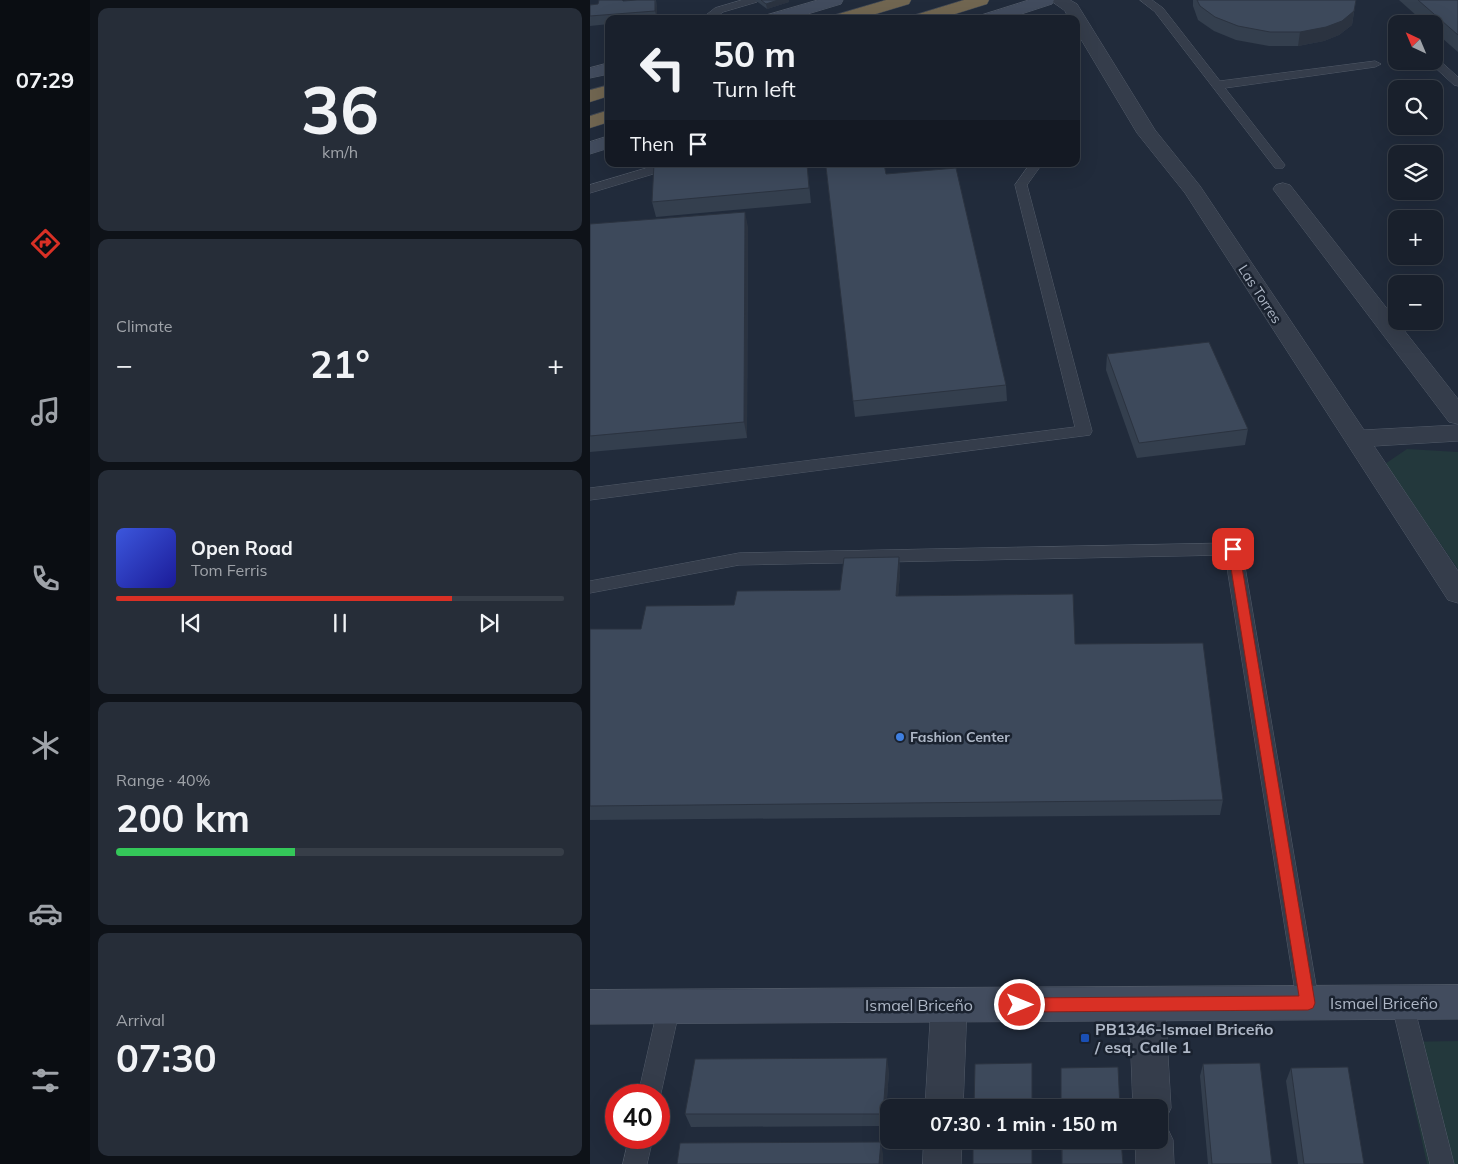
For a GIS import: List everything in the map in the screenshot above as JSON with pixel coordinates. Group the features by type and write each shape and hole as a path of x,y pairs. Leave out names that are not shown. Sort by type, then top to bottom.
{"highway":[{"path":"854,15 903,0"},
{"path":"934,15 982,0"},
{"path":"590,96 605,91"},
{"path":"590,122 605,117"}],"street":[{"path":"785,15 835,0"},
{"path":"1000,15 1046,0"},
{"name":"Las Torres","path":"1058,0 1071,8 1075,15"},
{"name":"Las Torres","path":"1080,23 1147,133 1192,190 1458,593"},
{"path":"590,73 605,69"},
{"path":"590,148 605,143"},
{"path":"1283,188 1458,416"},
{"path":"1355,439 1458,433"},
{"name":"Ismael Briceño","path":"590,1007 1458,1002"},
{"path":"1147,1004 1152,1099"},
{"path":"944,1099 949,1005"},
{"path":"942,1164 943,1149"},
{"path":"1154,1149 1155,1164"}],"lane":[{"path":"712,15 719,10 753,0"},
{"path":"1145,0 1159,10 1279,165"},
{"path":"1218,85 1375,64"},
{"path":"1443,69 1458,82"},
{"path":"590,189 669,167"},
{"path":"590,494 1084,431 1021,185 1034,167"},
{"path":"590,587 739,559 1233,549 1308,1003"},
{"path":"1402,1002 1442,1164"},
{"path":"652,1084 669,1007"},
{"path":"635,1164 638,1149"}],"green space":[{"path":"1407,449 1458,452 1458,569 1385,464"},
{"path":"1458,1041 1458,1164 1427,1164 1400,1042"}],"building":[{"path":"599,0 655,0 655,11 590,16 590,5 598,4"},
{"path":"761,0 778,0 766,4"},
{"path":"1197,0 1356,0 1354,11 1342,21 1326,27 1300,32 1270,32 1238,26 1215,17 1200,6"},
{"path":"1418,0 1458,0 1458,35 1443,22 1443,15 1435,15"},
{"path":"654,167 807,167 809,188 652,202"},
{"path":"826,167 885,167 886,174 956,168 1006,385 853,401"},
{"path":"745,212 744,422 590,436 590,224"},
{"path":"1209,342 1248,429 1139,443 1107,354"},
{"name":"Fashion Center","path":"899,557 896,596 1073,594 1075,644 1203,643 1223,800 590,806 590,629 641,629 646,606 734,605 737,591 840,590 844,558"},
{"path":"887,1058 884,1099 880,1099 880,1114 685,1114 695,1059"},
{"path":"1032,1063 1032,1099 974,1099 975,1064"},
{"path":"1260,1063 1272,1164 1212,1164 1203,1064"},
{"path":"1118,1067 1120,1099 1061,1099 1061,1068"},
{"path":"1348,1067 1364,1164 1304,1164 1291,1068"},
{"path":"880,1142 880,1149 879,1164 677,1164 680,1143"},
{"path":"973,1149 1032,1149 1032,1164 973,1164"},
{"path":"1062,1149 1122,1149 1123,1164 1062,1164"}],"place":[{"name":"Fashion Center","path":"900,737"},
{"name":"PB1346-Ismael Briceño / esq. Calle 1","path":"1085,1038"}],"route":[{"path":"1020,1005 1308,1003 1233,549"}]}
